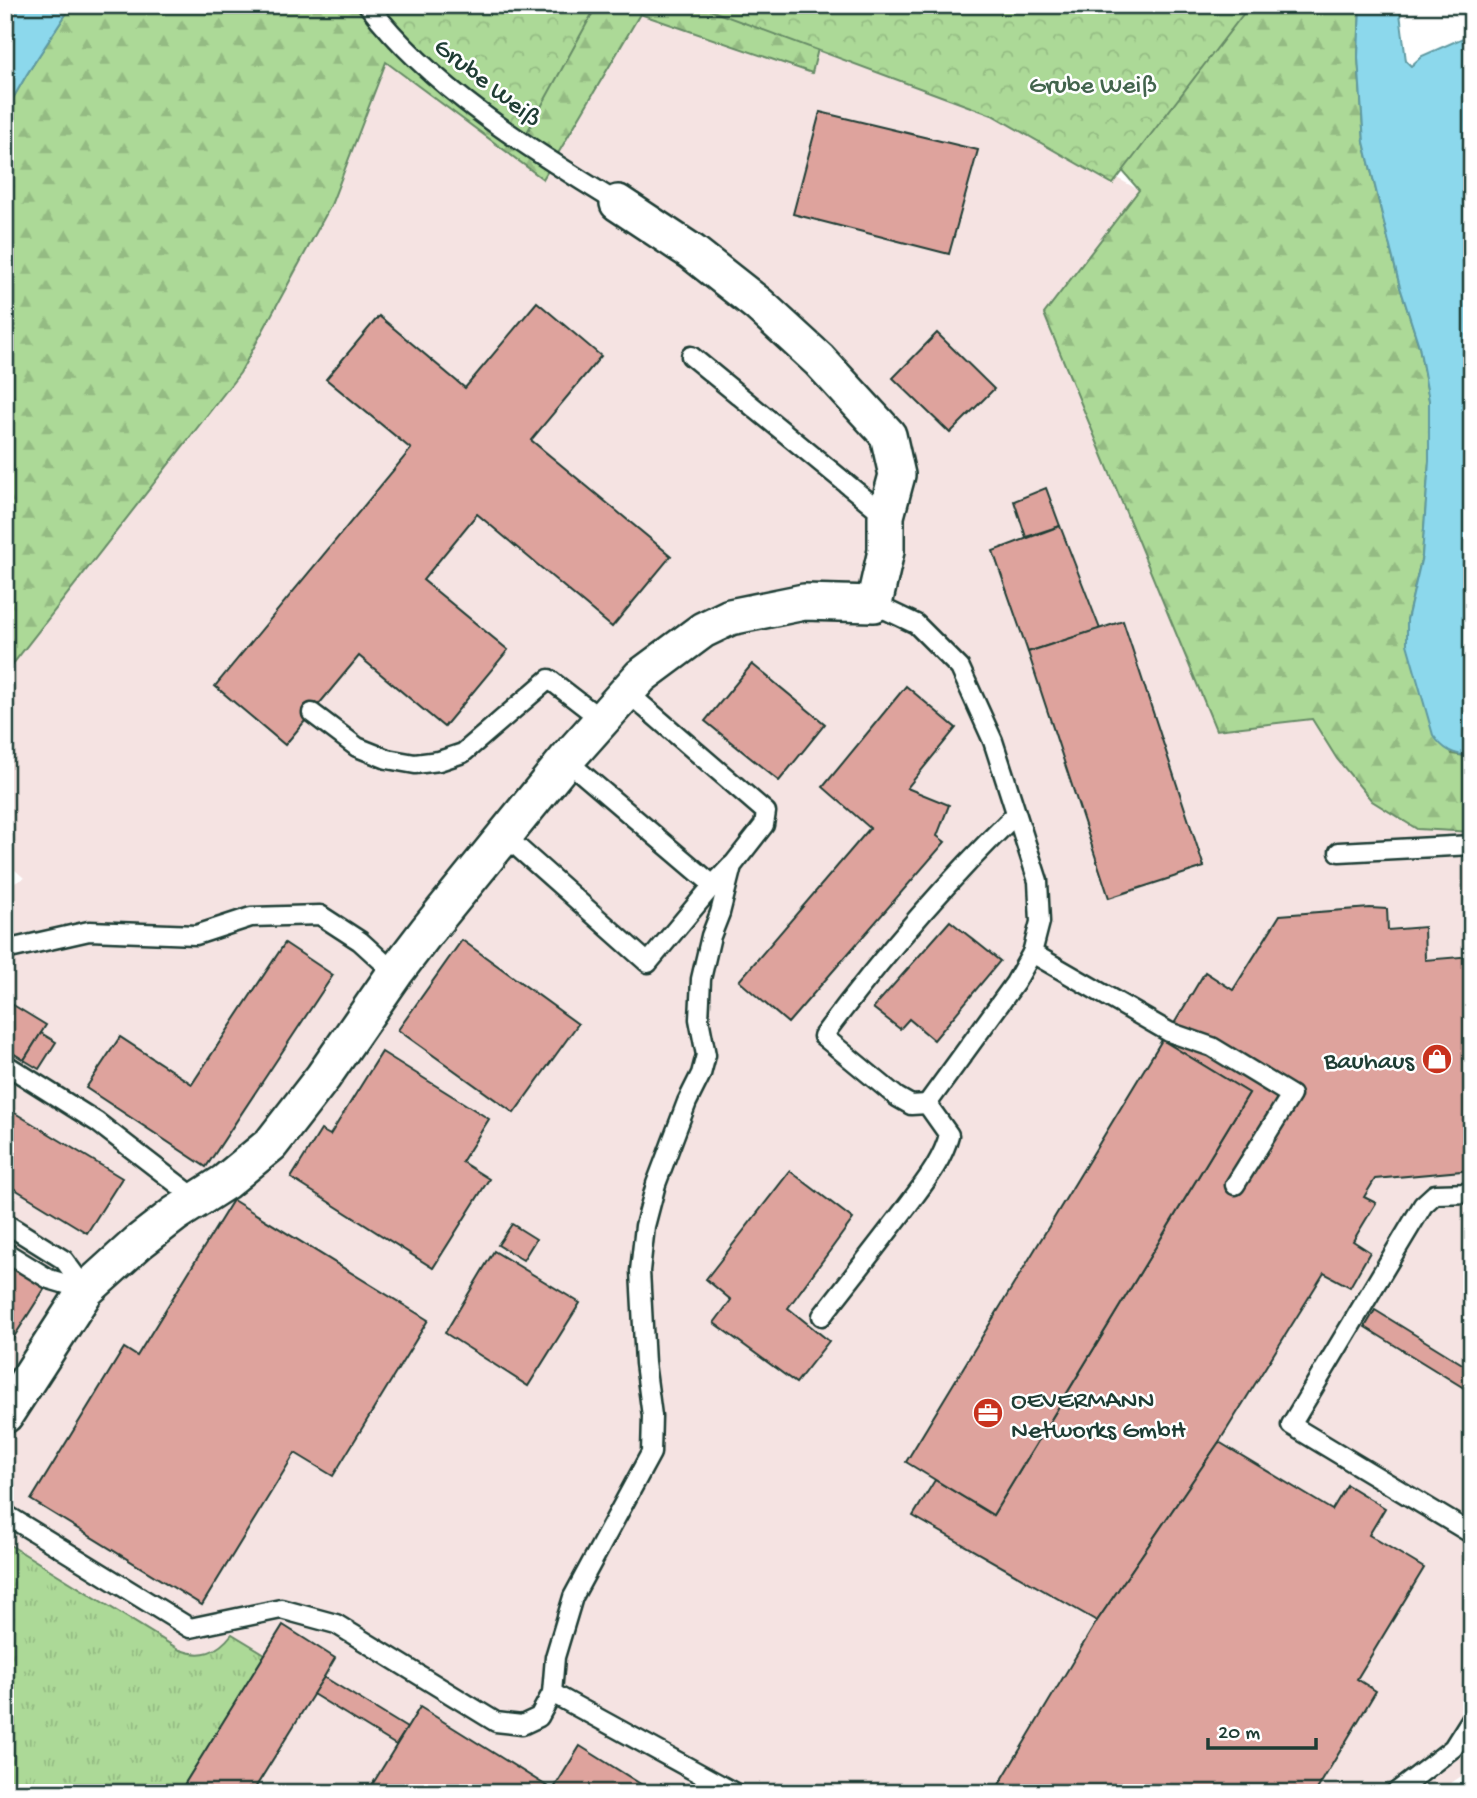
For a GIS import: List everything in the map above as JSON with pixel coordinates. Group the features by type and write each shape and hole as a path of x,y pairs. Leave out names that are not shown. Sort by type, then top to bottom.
{"street":[{"path":"5,1415 86,1290 139,1242 225,1182 271,1144 324,1077 395,973 566,760 641,676 703,629 730,617 804,602 874,604 886,551 886,516 897,475 888,435 819,360 758,303 692,252 618,203"}],"lane":[{"name":"Grube Weiß","path":"368,5 384,26 439,80 553,163 618,203"},
{"path":"691,356 886,516"},
{"path":"874,604 916,624 960,667 993,741 1038,881 1040,922 1032,953 1015,983 926,1104 911,1105 897,1097 823,1037 853,997 968,861 1016,814"},
{"path":"312,713 357,747 387,759 415,764 439,761 463,753 550,679 602,720"},
{"path":"505,836 648,963 732,866 764,825 766,812 627,692"},
{"path":"566,760 713,885"},
{"path":"1339,852 1472,845"},
{"path":"5,1514 190,1628 281,1609 337,1624 495,1722 522,1724 539,1717 552,1693 555,1657 573,1597 651,1453 652,1416 645,1363 640,1271 645,1226 656,1184 687,1102 701,1074 706,1055 699,1019 701,979 732,866"},
{"path":"5,950 89,931 196,935 251,917 320,915 360,941 395,973"},
{"path":"1032,953 1169,1032 1212,1047 1291,1096 1235,1185"},
{"path":"5,1064 97,1122 198,1200"},
{"path":"822,1316 895,1222 945,1149 949,1135 926,1104"},
{"path":"1472,1193 1435,1194 1423,1205 1291,1425 1472,1534"},
{"path":"5,1223 64,1260 86,1290"},
{"path":"5,1252 49,1279 86,1290"},
{"path":"552,1693 735,1793"},
{"path":"1395,1793 1453,1748 1472,1718"}],"shaded area":[{"path":"640,14 812,73 825,20 1139,190 1044,314 1337,759 1417,829 1472,832 1472,1769 1436,1793 5,1793 5,888 24,878 5,861 5,674 240,373 331,205 386,62 542,179"}],"green space":[{"path":"72,5 1235,5 825,21 812,73 640,14 543,179 386,62 331,205 240,373 5,674 5,112"},
{"path":"372,5 597,5 525,136 495,124"},
{"name":"Grube Weiß","path":"696,5 1250,5 1113,184 992,115"},
{"path":"1236,5 1360,5 1358,57 1364,142 1400,287 1419,346 1429,400 1429,461 1422,556 1407,620 1452,754 1472,757 1472,832 1417,829 1372,801 1337,759 1312,719 1216,730 1044,314 1139,190 1121,169"},
{"path":"5,1542 180,1650 195,1654 209,1652 221,1646 232,1634 265,1654 179,1793 5,1793"}],"water":[{"path":"5,5 72,5 5,112"},
{"path":"1360,5 1399,5 1406,61 1411,66 1422,56 1472,34 1472,757 1450,751 1433,735 1407,644 1407,620 1422,556 1429,461 1429,400 1419,346 1400,287 1364,142 1358,57"}],"building":[{"path":"820,112 978,150 949,254 793,214"},
{"path":"537,302 601,356 531,440 671,556 612,627 477,514 423,580 508,650 444,727 359,656 285,745 215,686 411,449 326,379 379,316 465,388"},
{"path":"937,333 994,389 950,433 893,378"},
{"path":"1046,488 1060,526 1026,537 1014,501"},
{"path":"1060,526 1100,629 1028,652 993,551"},
{"path":"1123,621 1204,867 1109,898 1028,652"},
{"path":"752,664 825,724 779,781 705,721"},
{"path":"906,686 956,728 907,788 949,805 937,836 945,842 788,1023 739,981 870,828 823,787"},
{"path":"1387,909 1388,930 1424,927 1425,960 1472,956 1472,1170 1375,1179 1364,1197 1376,1203 1353,1241 1370,1252 1350,1287 1324,1273 1219,1442 1097,1621 913,1516 935,1480 993,1515 1249,1093 1162,1040 1205,972 1233,990 1280,915"},
{"path":"950,921 1000,961 934,1040 909,1019 900,1029 873,1008"},
{"path":"462,940 578,1024 514,1113 398,1030"},
{"path":"285,943 333,975 206,1167 86,1088 120,1037 192,1084"},
{"path":"5,1000 46,1025 24,1060 5,1048"},
{"path":"41,1033 56,1042 39,1069 24,1060"},
{"path":"1162,1040 1249,1093 993,1515 906,1462"},
{"path":"382,1052 489,1119 462,1162 489,1179 433,1268 291,1178 321,1130 330,1135"},
{"path":"5,1107 122,1178 87,1233 5,1183"},
{"path":"790,1171 853,1219 788,1308 829,1341 796,1383 714,1323 731,1300 706,1279"},
{"path":"233,1200 428,1320 333,1476 295,1453 202,1605 31,1500 124,1348 137,1356"},
{"path":"512,1224 536,1239 523,1260 498,1245"},
{"path":"494,1251 580,1303 528,1386 445,1333"},
{"path":"5,1263 45,1288 5,1351"},
{"path":"1375,1310 1472,1370 1472,1393 1365,1327"},
{"path":"1219,1442 1332,1510 1347,1485 1385,1508 1369,1535 1424,1568 1357,1679 1376,1691 1315,1793 1006,1793 997,1788 1097,1621"},
{"path":"283,1625 335,1658 324,1677 252,1793 179,1793"},
{"path":"324,1677 407,1728 396,1745 313,1694"},
{"path":"420,1707 553,1790 551,1793 367,1793"},
{"path":"580,1746 655,1793 551,1793"}],"place":[{"name":"Bauhaus","path":"1437,1059"},
{"name":"OEVERMANN Networks GmbH","path":"988,1413"}]}
